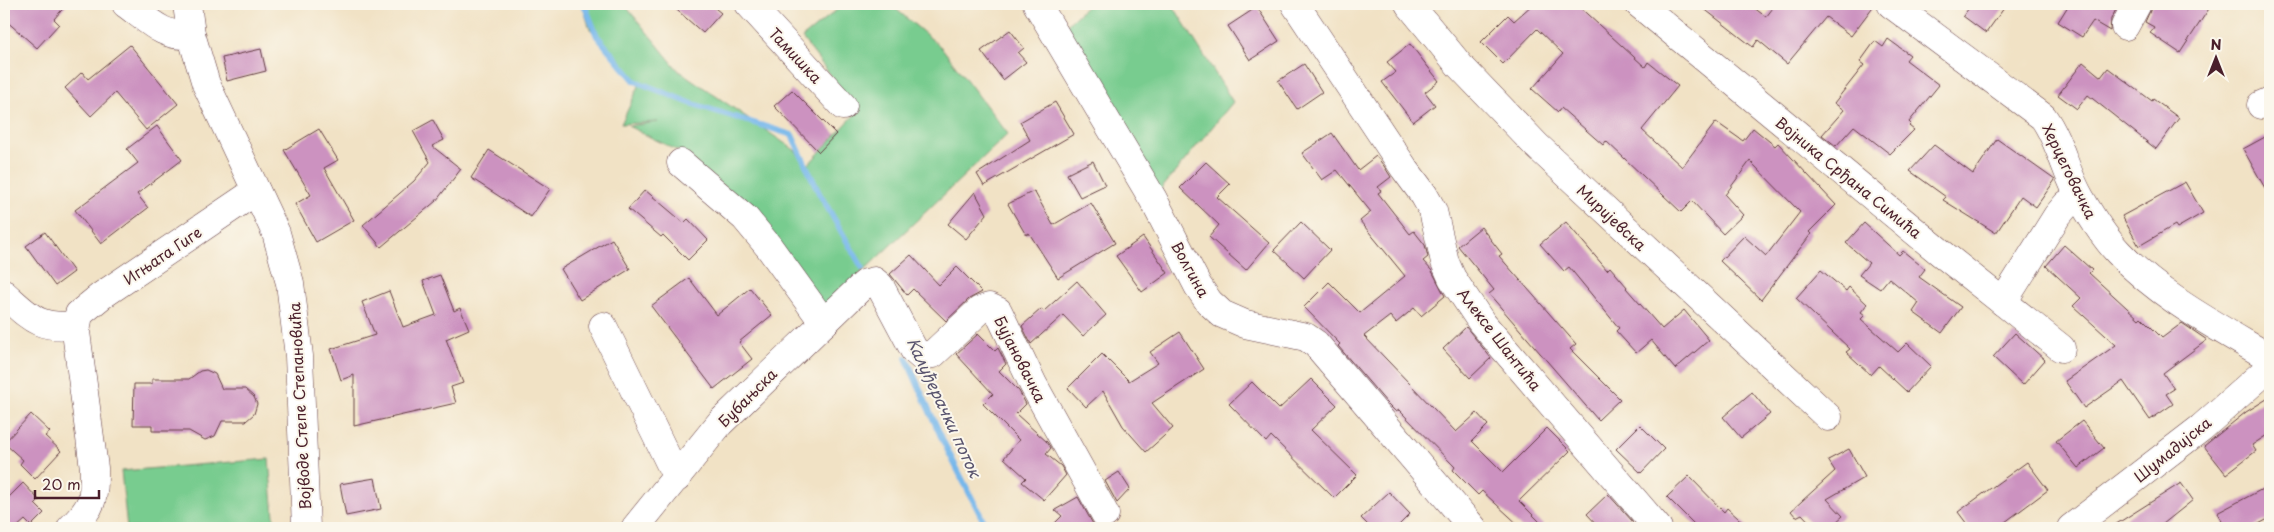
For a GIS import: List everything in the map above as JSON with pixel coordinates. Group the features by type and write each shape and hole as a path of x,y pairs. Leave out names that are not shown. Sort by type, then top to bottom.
{"street":[{"path":"126,4 164,32 182,36 191,34"},
{"name":"Војводе Степе Степановића","path":"187,4 191,34 206,84 276,233 294,299 299,356 306,528"},
{"name":"Тамишка","path":"749,4 843,106"},
{"name":"Волгина","path":"1037,4 1153,199 1198,286 1209,302 1222,314 1245,324 1306,337 1316,344 1473,528"},
{"name":"Алексе Шантића","path":"1296,4 1404,168 1424,195 1438,227 1445,262 1466,300 1489,330 1658,528"},
{"name":"Миријевска","path":"1409,4 1460,66 1536,145 1828,417"},
{"name":"Војника Срђана Симића","path":"1639,4 2060,348"},
{"name":"Херцеговачка","path":"1891,4 2043,117 2051,128 2079,197 2105,237 2135,267 2203,318 2270,358"},
{"path":"681,163 745,218 770,247 824,323"},
{"name":"Игњата Гиге","path":"76,325 79,314 84,308 256,191"},
{"path":"2003,302 2057,216 2067,204 2079,197"},
{"name":"Бубањска","path":"635,528 720,423 759,383 860,288 866,283 874,281"},
{"name":"Бујановачка","path":"874,281 880,286 914,350 921,356 933,354 980,310 989,308 998,311 1030,378 1106,514"},
{"path":"4,294 28,316 42,325 58,327 76,325 94,468 94,489 88,511 71,528"},
{"path":"603,326 677,478"},
{"name":"Шумадијска","path":"2071,528 2200,428 2270,367"}],"green space":[{"path":"582,4 624,4 678,70 796,151 806,167 858,111 802,38 844,4 890,4 942,48 1008,134 820,312 686,155 628,126 658,122 621,124 639,86 619,58 590,29"},
{"path":"1089,4 1172,4 1233,102 1153,199 1056,35"},
{"path":"269,459 275,528 127,528 121,471"}],"building":[{"path":"4,4 67,4 54,19 59,24 37,48 4,19"},
{"path":"670,4 710,4 721,13 703,33"},
{"path":"1533,4 1576,4 1645,67 1648,62 1678,86 1642,130 1682,167 1716,122 1743,141 1753,128 1775,146 1778,143 1836,205 1809,232 1811,234 1761,300 1720,261 1744,236 1766,256 1800,212 1750,161 1725,195 1743,215 1723,234 1692,201 1681,212 1606,141 1603,145 1561,108 1558,112 1532,89 1563,54 1537,29 1503,64 1481,42 1508,15 1514,21"},
{"path":"1698,4 1749,4 1766,17 1776,4 1875,4 1851,36 1826,17 1787,64 1758,40 1753,47"},
{"path":"1972,4 2007,4 1986,33 1963,16"},
{"path":"2064,4 2119,4 2111,19 2110,31 2093,21 2082,37 2058,22 2068,6"},
{"path":"2153,4 2212,4 2180,53 2150,33 2154,27 2145,22"},
{"path":"1257,7 1279,41 1250,60 1228,26"},
{"path":"1010,30 1024,48 1018,53 1026,62 1003,80 981,51"},
{"path":"1888,39 1910,55 1906,60 1939,85 1909,122 1911,124 1909,126 1914,130 1890,154 1854,126 1836,146 1822,135 1844,110 1834,103 1864,65 1860,62 1875,41 1883,47"},
{"path":"1410,44 1439,81 1425,92 1435,105 1413,122 1382,82 1396,72 1387,62"},
{"path":"130,45 178,104 146,130 115,93 91,116 65,88 82,72 88,79"},
{"path":"261,49 266,71 227,81 222,58"},
{"path":"2083,62 2101,77 2108,68 2152,101 2153,99 2179,118 2156,149 2088,95 2077,109 2058,95"},
{"path":"1304,64 1322,92 1297,109 1278,81"},
{"path":"792,90 836,134 819,152 774,106"},
{"path":"1055,102 1074,134 984,186 977,174 1030,140 1020,122"},
{"path":"433,120 444,140 432,146 461,169 436,201 381,247 363,225 414,181 430,162 413,131"},
{"path":"157,126 182,160 137,194 148,208 101,244 75,210 138,163 127,149"},
{"path":"319,129 338,160 324,168 354,220 316,242 295,204 311,195 284,150"},
{"path":"1332,133 1358,170 1376,156 1384,166 1391,177 1378,187 1381,191 1378,193 1410,234 1414,231 1425,245 1428,257 1423,261 1432,271 1445,296 1421,316 1414,308 1396,323 1390,316 1364,336 1456,432 1477,413 1488,425 1472,441 1503,472 1547,428 1570,451 1519,501 1546,528 1522,528 1482,491 1478,495 1453,470 1455,467 1399,410 1396,412 1387,403 1338,346 1340,344 1304,307 1329,282 1360,313 1405,276 1360,221 1371,212 1337,170 1322,180 1302,153"},
{"path":"2265,137 2270,146 2270,197 2243,149"},
{"path":"1997,139 2055,180 2036,207 2021,196 1996,233 1943,200 1946,197 1910,171 1934,145 1973,174"},
{"path":"489,150 550,189 531,217 471,178"},
{"path":"1093,161 1105,185 1080,197 1067,174"},
{"path":"1206,162 1230,184 1217,197 1269,243 1246,270 1209,237 1219,225 1180,188"},
{"path":"2185,182 2203,213 2177,228 2175,225 2139,246 2122,216"},
{"path":"645,190 684,223 688,219 708,240 688,260 663,235 661,237 628,209"},
{"path":"1034,191 1053,225 1091,203 1115,243 1058,278 1029,233 1026,235 1008,204"},
{"path":"975,192 987,214 966,239 948,224"},
{"path":"1301,222 1330,250 1304,278 1274,250"},
{"path":"1566,222 1607,270 1610,267 1662,329 1684,310 1709,340 1675,369 1651,340 1636,353 1616,331 1619,328 1569,267 1564,271 1540,244"},
{"path":"1864,223 1899,255 1903,251 1925,269 1919,277 1961,307 1942,333 1913,312 1919,303 1889,278 1880,289 1859,275 1869,263 1846,243"},
{"path":"1481,227 1502,254 1499,256 1576,344 1570,349 1620,399 1598,420 1489,294 1494,290 1458,246"},
{"path":"45,232 74,272 55,286 26,246"},
{"path":"1143,237 1168,273 1142,292 1116,256"},
{"path":"612,239 630,269 580,300 561,269"},
{"path":"2064,245 2092,270 2089,273 2139,319 2141,317 2162,338 2182,323 2207,340 2163,373 2174,389 2166,394 2173,404 2150,420 2123,381 2084,408 2065,381 2116,345 2073,306 2081,298 2046,266"},
{"path":"911,255 939,285 957,267 982,292 969,299 946,321 913,289 907,295 890,274"},
{"path":"1821,270 1846,291 1849,287 1867,304 1861,312 1865,315 1861,319 1898,352 1907,343 1931,366 1907,392 1879,366 1871,375 1846,352 1850,349 1796,298"},
{"path":"440,275 454,311 460,308 469,329 446,339 463,383 451,387 456,403 354,426 354,375 341,380 331,349 375,335 362,302 389,291 403,327 436,315 423,281"},
{"path":"689,278 717,315 750,288 772,315 739,342 752,359 714,389 651,306"},
{"path":"1077,281 1106,315 1083,336 1063,315 1031,344 1022,326 1041,309 1044,311"},
{"path":"1466,327 1491,358 1470,378 1443,349"},
{"path":"1180,332 1204,369 1152,403 1173,428 1146,452 1123,426 1103,391 1086,407 1068,388 1102,354 1129,381 1158,363 1150,352"},
{"path":"2015,333 2045,360 2023,385 1993,357"},
{"path":"978,334 995,351 998,348 1006,364 999,371 1019,391 1026,404 1016,414 1047,442 1051,448 1046,454 1061,466 1066,475 1044,500 1022,482 1026,478 1004,458 1019,440 983,404 993,394 956,354"},
{"path":"206,370 215,374 222,389 245,389 254,397 257,404 254,414 246,421 222,421 215,436 205,440 189,431 152,431 152,425 133,425 134,384 152,384 152,379 189,379 200,371"},
{"path":"1311,379 1337,405 1311,430 1357,475 1334,498 1271,436 1266,442 1229,404 1252,382 1279,409"},
{"path":"1752,392 1770,414 1741,438 1723,417"},
{"path":"2270,397 2270,433 2252,445 2256,451 2226,474 2204,446 2246,412"},
{"path":"31,414 50,432 45,436 61,451 35,479 20,464 23,460 4,443"},
{"path":"2082,421 2104,448 2078,468 2056,441"},
{"path":"1640,425 1664,449 1641,473 1616,449"},
{"path":"1849,449 1865,477 1827,499 1843,516 1829,528 1815,528 1802,514 1796,517 1791,511 1835,471 1828,460"},
{"path":"2027,462 2048,490 1997,528 1970,528 1958,512"},
{"path":"1119,472 1130,489 1117,503 1105,481"},
{"path":"1689,476 1724,512 1727,508 1749,528 1698,528 1667,497"},
{"path":"375,478 381,509 346,516 340,484"},
{"path":"23,483 39,500 35,504 44,513 31,526 25,520 16,528 12,528 4,520 4,502"},
{"path":"2181,483 2193,500 2158,528 2110,528"},
{"path":"2270,485 2270,518 2251,528 2226,528 2217,513"},
{"path":"1389,492 1410,514 1396,528 1371,528 1361,518"},
{"path":"1608,494 1633,522 1626,528 1600,528 1587,514"},
{"path":"1078,497 1093,524 1089,528 1050,528 1062,516 1055,510"}],"waterway":[{"name":"Калуђерачки поток","path":"584,4 597,36 635,81 690,103 792,135 819,193 862,267"},
{"name":"Калуђерачки поток","path":"906,358 943,441 987,528"}]}
